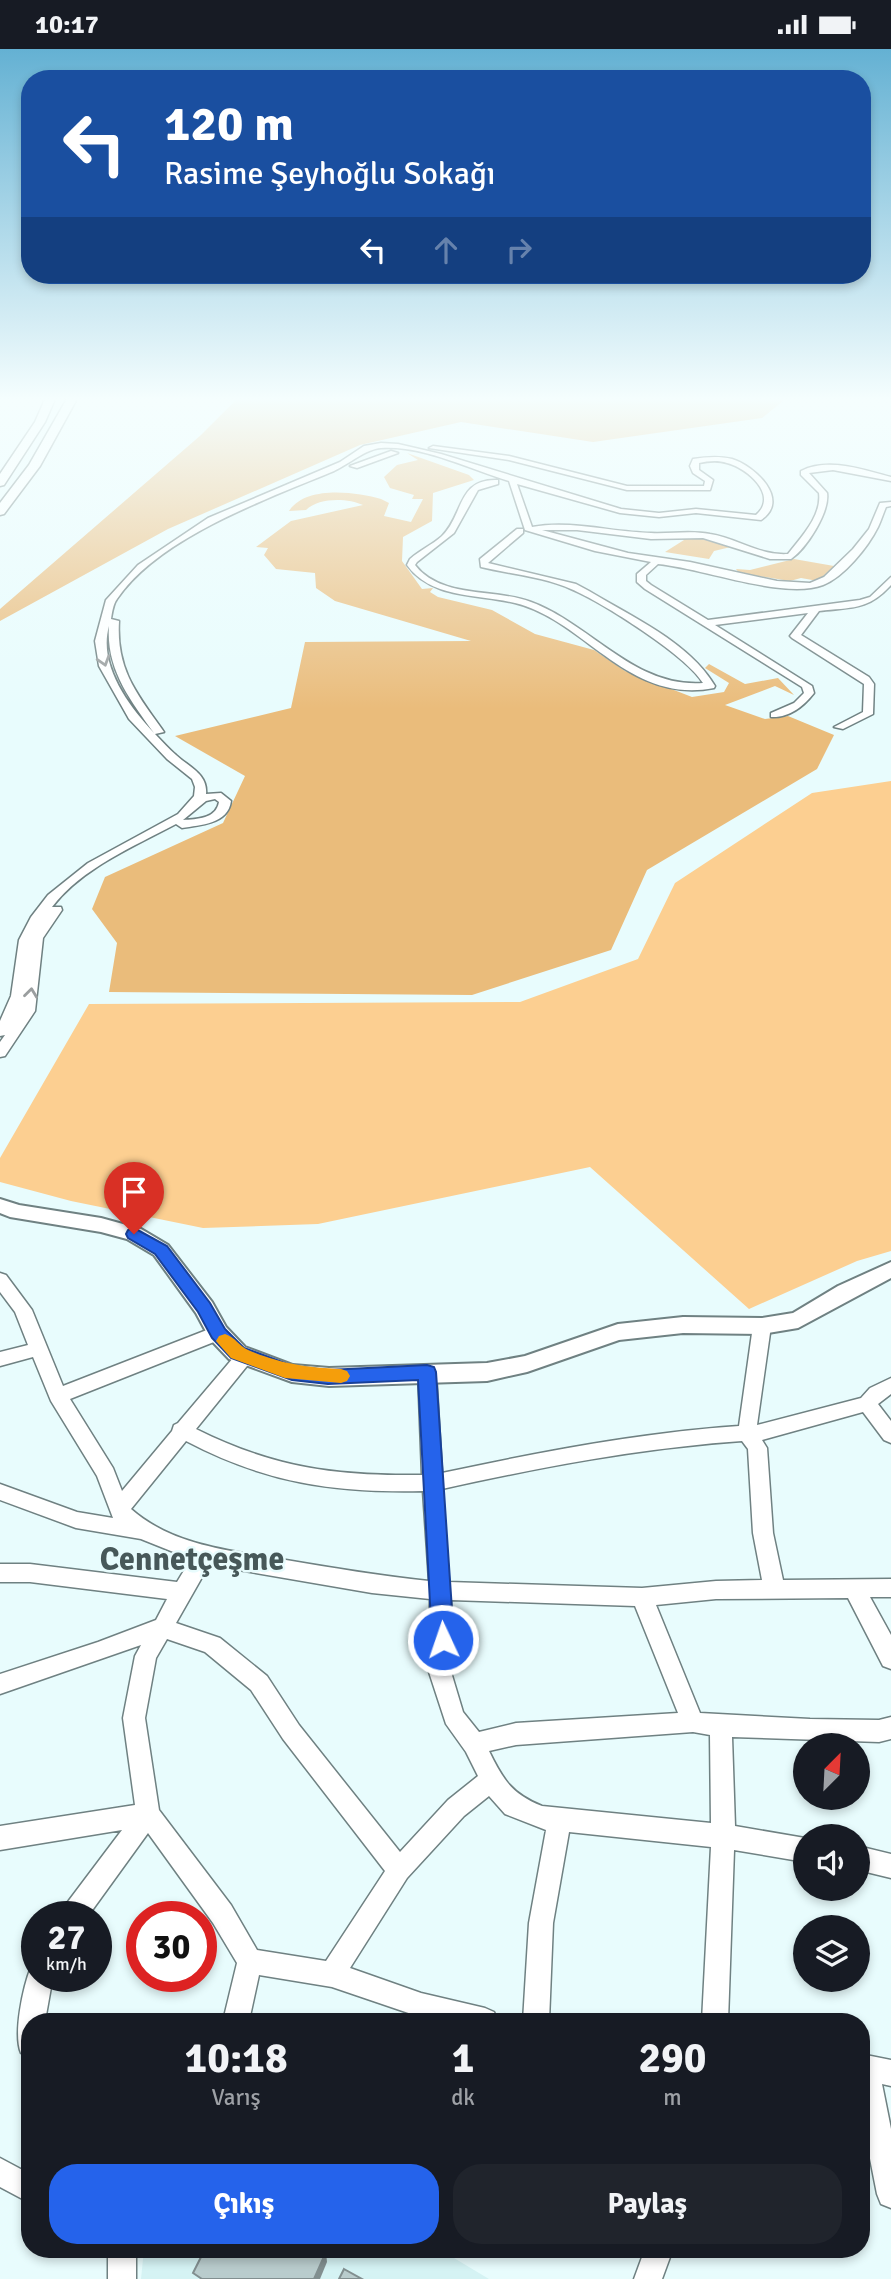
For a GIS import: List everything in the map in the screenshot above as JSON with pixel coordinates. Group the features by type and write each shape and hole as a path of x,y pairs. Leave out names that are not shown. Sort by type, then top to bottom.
{"main road":[{"path":"0,1206 17,1212 101,1225 134,1234 161,1250 204,1308 218,1333 237,1353 292,1373 316,1376 487,1372 527,1364 618,1332 683,1325 762,1326 798,1320 845,1291 891,1269"}],"street":[{"path":"194,806 200,796 201,787 197,777 171,757 133,717 104,666 100,641 111,600 141,567 211,520 256,501"},
{"path":"211,796 205,777 167,743 121,678 111,641 116,608 121,596 155,563 182,543 224,518 265,501"},
{"path":"465,501 458,521 445,537 413,561 411,565 414,572 435,585 529,604 619,663 678,688 710,686 707,678 674,649 586,593 573,586 484,565 482,561 527,530 570,526 650,536 707,535 763,555 783,558 792,556 816,522 824,501"},
{"path":"513,501 527,530 588,549 765,582 815,585 822,583 842,564 874,527 878,511 883,505 891,504"},
{"path":"581,501 637,514 696,511 758,518 764,514 768,501"},
{"path":"878,511 891,516"},
{"path":"655,562 641,574 642,582 807,686 809,693 806,699 775,715"},
{"path":"708,623 862,603 873,599 891,580"},
{"path":"816,609 795,636 869,684 868,714 839,727"},
{"path":"0,1032 16,1004 24,946 33,922 57,895 96,861 169,823 211,796 217,795 225,801 223,811 209,820 182,824 105,863 52,913 36,938 28,1010 0,1053"},
{"path":"1,1283 23,1310 58,1397 106,1474 118,1510 142,1531"},
{"path":"762,1326 747,1433 757,1448 764,1533 774,1588"},
{"path":"58,1397 218,1333"},
{"path":"0,1359 39,1349"},
{"path":"118,1510 181,1430 246,1356"},
{"path":"427,1372 443,1640 440,1672 454,1717 474,1744 491,1780 513,1806 559,1822 723,1836 793,1848"},
{"path":"181,1430 222,1451 290,1474 368,1483 433,1483 526,1464 682,1438 768,1432 867,1404 891,1385"},
{"path":"867,1404 891,1435"},
{"path":"0,1492 76,1520 142,1531 204,1555 372,1584 440,1591 642,1597 774,1588 891,1588"},
{"path":"204,1555 146,1656 134,1719 148,1814 222,1914 250,1961 238,2013"},
{"path":"0,1573 30,1573 182,1593"},
{"path":"854,1588 891,1659"},
{"path":"642,1597 693,1722"},
{"path":"0,1684 100,1651 161,1627 212,1645 259,1683 290,1732 399,1870"},
{"path":"474,1744 516,1734 693,1722 721,1726 824,1730 879,1731 891,1728"},
{"path":"715,2013 723,1836 721,1726"},
{"path":"332,1974 399,1870 456,1808 491,1780"},
{"path":"0,1838 148,1814"},
{"path":"84,1901 148,1814"},
{"path":"536,2013 541,1923 559,1822"},
{"path":"870,1861 891,1865"},
{"path":"250,1961 332,1974 421,2006 451,2013"},
{"path":"33,2013 37,1992"},
{"path":"872,2069 891,2194"},
{"path":"0,2172 21,2184"},
{"path":"122,2258 122,2279"},
{"path":"648,2279 656,2258"}],"shaded area":[{"path":"125,501 232,501 168,529 0,621 0,609"},
{"path":"326,501 306,510 289,511 297,503"},
{"path":"350,501 385,501 389,503 384,516 411,522 422,501 433,501 432,521 403,537 402,561 422,589 433,588 430,592 438,597 492,610 535,634 594,650 625,671 692,697 724,692 729,683 705,668 709,664 745,684 778,678 794,695 775,686 725,705 765,719 788,716 834,735 817,769 647,870 611,950 472,995 109,992 117,943 92,909 105,877 223,823 245,776 175,736 291,708 305,642 471,641 335,601 316,588 315,573 276,569 264,555 268,548 256,547 291,521 363,505"},
{"path":"680,536 719,539 735,546 714,551 709,559 665,552 684,540"},
{"path":"794,559 834,566 818,581 801,578 790,581 739,573 736,569 750,570"},
{"path":"891,781 891,1251 857,1261 749,1309 590,1167 318,1224 203,1228 71,1201 0,1182 0,1158 89,1004 520,1002 638,959 675,883 812,793"},
{"path":"143,2258 454,2258 489,2279 141,2279"}],"building":[{"path":"200,2258 323,2258 314,2279 202,2279 193,2273"},
{"path":"344,2269 362,2279 339,2279"}],"slow traffic":[{"path":"225,1341 237,1353 292,1373 341,1376"}],"district":[{"name":"Cennetçeşme","path":"192,1559"}],"route":[{"path":"134,1234 161,1250 204,1308 218,1333 237,1353 292,1373 328,1377 427,1372 443,1640"}]}
